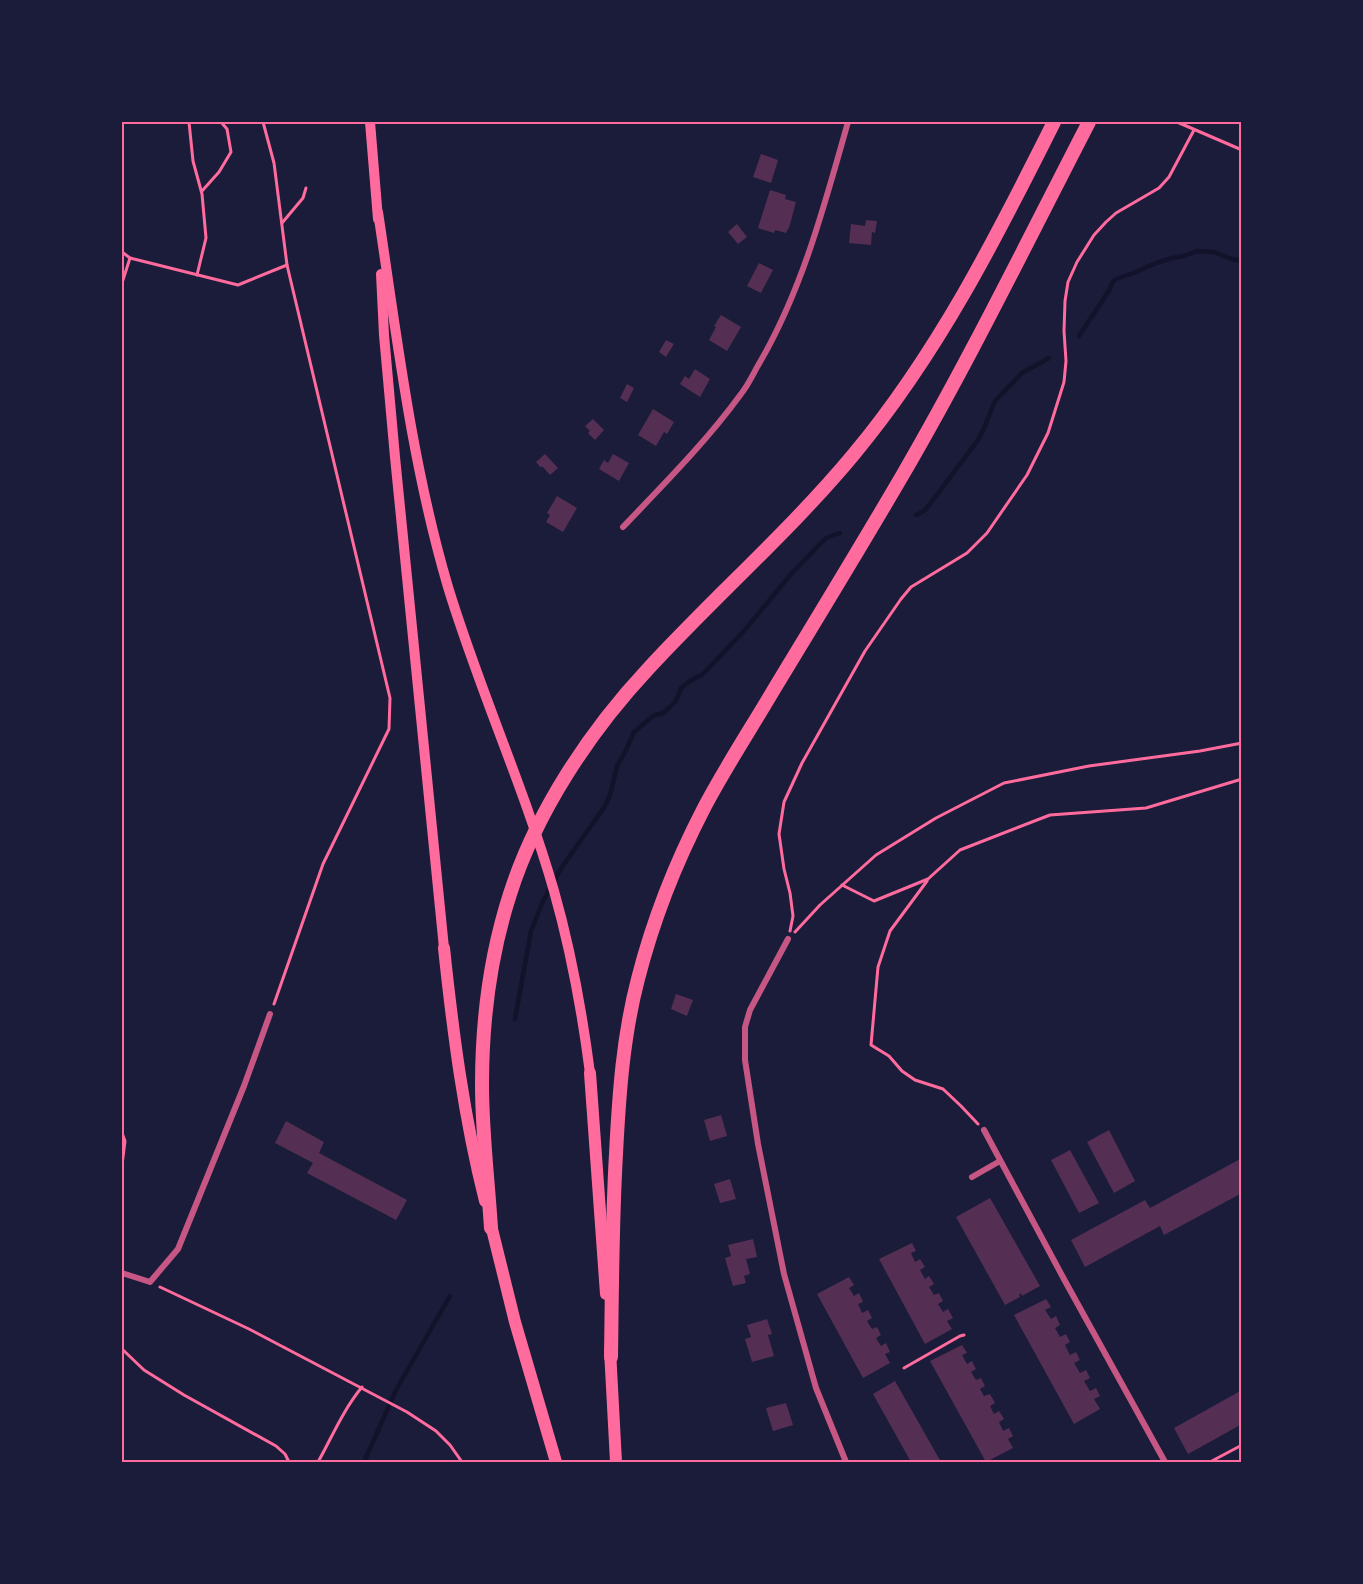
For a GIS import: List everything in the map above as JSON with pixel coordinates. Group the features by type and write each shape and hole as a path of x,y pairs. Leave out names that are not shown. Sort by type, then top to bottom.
{"highway":[{"path":"492,1228 482,1089 488,992 496,945 510,893 525,854 553,797 610,714 646,670 813,501 890,408 919,368 953,314 1054,122"},
{"path":"611,1358 612,1239 622,1062 632,1002 649,939 664,899 704,809 908,465 969,356 1089,122"},
{"path":"444,948 462,1096 474,1160 515,1322 556,1462"},
{"path":"591,1073 616,1462"}],"main road":[{"path":"370,122 394,457 444,948"},
{"path":"378,212 407,406 429,514 448,586 465,638 554,888 569,945 591,1073"}],"street":[{"path":"623,528 684,463 742,392 775,336 794,294 808,254 848,122"},
{"path":"788,939 750,1010 745,1027 745,1060 758,1144 784,1274 816,1388 846,1462"},
{"path":"122,1273 150,1282 178,1249 244,1086 270,1014"},
{"path":"984,1130 1165,1462"},
{"path":"972,1177 1000,1161"}],"path":[{"path":"189,122 193,161 202,191 206,238 197,274"},
{"path":"202,191 219,172 231,152 227,129 221,122"},
{"path":"263,122 274,163 286,265 390,698 389,729 323,864 270,1014"},
{"path":"1177,122 1242,150"},
{"path":"788,939 793,916 779,834 784,802 802,763 866,651 901,599 911,587 967,553 987,533 1027,475 1048,433 1064,382 1065,301 1068,282 1077,262 1094,235 1106,222 1116,213 1159,188 1169,177 1194,130"},
{"path":"281,223 303,198 306,188"},
{"path":"122,252 130,258 238,285 286,265"},
{"path":"122,283 130,258"},
{"path":"788,939 820,905 876,855 936,818 1004,783 1089,766 1242,743"},
{"path":"984,1130 943,1089 915,1080 902,1071 890,1056 871,1045 878,967 890,931 928,879 960,850 1050,815 1146,808 1242,779"},
{"path":"842,885 874,901 928,879"},
{"path":"122,1133 125,1142 122,1165"},
{"path":"150,1282 249,1329 407,1412 436,1431 462,1462"},
{"path":"904,1368 964,1335"},
{"path":"122,1349 144,1370 276,1446 285,1454 289,1462"},
{"path":"318,1462 345,1409 362,1388"},
{"path":"1210,1462 1242,1445"}],"building":[{"path":"761,154 778,160 771,183 753,177"},
{"path":"770,190 786,195 785,199 796,202 786,233 775,230 774,233 758,228"},
{"path":"866,220 877,221 875,233 872,232 871,245 849,243 851,224 865,226"},
{"path":"737,224 747,237 738,244 728,232"},
{"path":"759,263 773,270 761,293 747,286"},
{"path":"721,315 741,327 727,351 709,340"},
{"path":"666,340 674,344 666,357 659,352"},
{"path":"695,369 710,379 700,397 680,384 685,376 689,379"},
{"path":"627,384 634,388 627,402 620,398"},
{"path":"653,409 674,422 667,434 664,432 656,446 638,435"},
{"path":"593,419 604,430 595,440 585,426"},
{"path":"545,454 558,468 550,475 536,462"},
{"path":"613,454 629,463 619,481 599,469 604,460 608,463"},
{"path":"557,496 577,508 563,532 546,522 550,515 547,513"},
{"path":"676,994 693,1000 687,1016 671,1009"},
{"path":"721,1115 727,1136 710,1141 704,1120"},
{"path":"286,1121 324,1142 319,1153 407,1200 396,1220 307,1173 313,1163 275,1143"},
{"path":"1109,1130 1135,1181 1114,1193 1087,1142"},
{"path":"1070,1150 1099,1203 1079,1213 1051,1160"},
{"path":"1242,1158 1242,1193 1164,1235 1160,1226 1085,1267 1071,1240 1145,1200 1150,1208"},
{"path":"730,1179 736,1199 720,1203 714,1184"},
{"path":"990,1198 1040,1286 1022,1296 1021,1293 1020,1297 1005,1305 956,1217"},
{"path":"753,1239 757,1257 746,1259 750,1274 744,1276 746,1283 733,1286 725,1258 731,1256 728,1245"},
{"path":"912,1243 916,1251 911,1253 915,1262 920,1259 925,1267 920,1270 925,1279 929,1276 934,1284 929,1287 934,1295 939,1293 943,1301 938,1304 943,1312 948,1309 953,1318 947,1321 952,1329 925,1344 879,1259"},
{"path":"849,1277 854,1285 849,1288 854,1296 859,1293 863,1302 858,1304 862,1313 868,1310 872,1318 867,1321 872,1329 877,1327 881,1335 876,1338 881,1346 886,1343 890,1352 885,1354 890,1363 863,1378 817,1294"},
{"path":"1046,1299 1051,1307 1045,1310 1051,1319 1056,1316 1060,1325 1055,1328 1060,1337 1066,1334 1070,1342 1065,1345 1070,1355 1076,1352 1080,1360 1074,1363 1080,1373 1086,1370 1090,1378 1084,1381 1090,1391 1096,1388 1100,1396 1094,1399 1100,1409 1074,1424 1014,1315"},
{"path":"767,1319 772,1334 768,1335 774,1356 752,1362 745,1339 751,1337 747,1325"},
{"path":"962,1345 967,1353 962,1355 967,1364 972,1361 976,1369 971,1372 976,1380 981,1378 985,1386 980,1389 984,1396 990,1394 995,1403 990,1406 994,1414 999,1411 1004,1419 999,1422 1003,1431 1009,1428 1013,1436 1008,1439 1013,1448 986,1462 930,1361"},
{"path":"895,1381 941,1462 911,1462 873,1394"},
{"path":"1242,1390 1242,1424 1188,1454 1174,1428"},
{"path":"786,1403 793,1425 773,1431 766,1408"}],"waterway":[{"path":"1079,336 1116,279 1156,263 1197,251 1214,252 1242,261"},
{"path":"916,515 930,504 978,440 995,401 1022,373 1049,358"},
{"path":"515,1019 531,931 543,901 562,867 605,806 617,766 634,732 653,716 669,708 676,701 681,688 703,674 744,631 791,574 826,538 840,533"},
{"path":"364,1462 396,1390 450,1296"}]}
